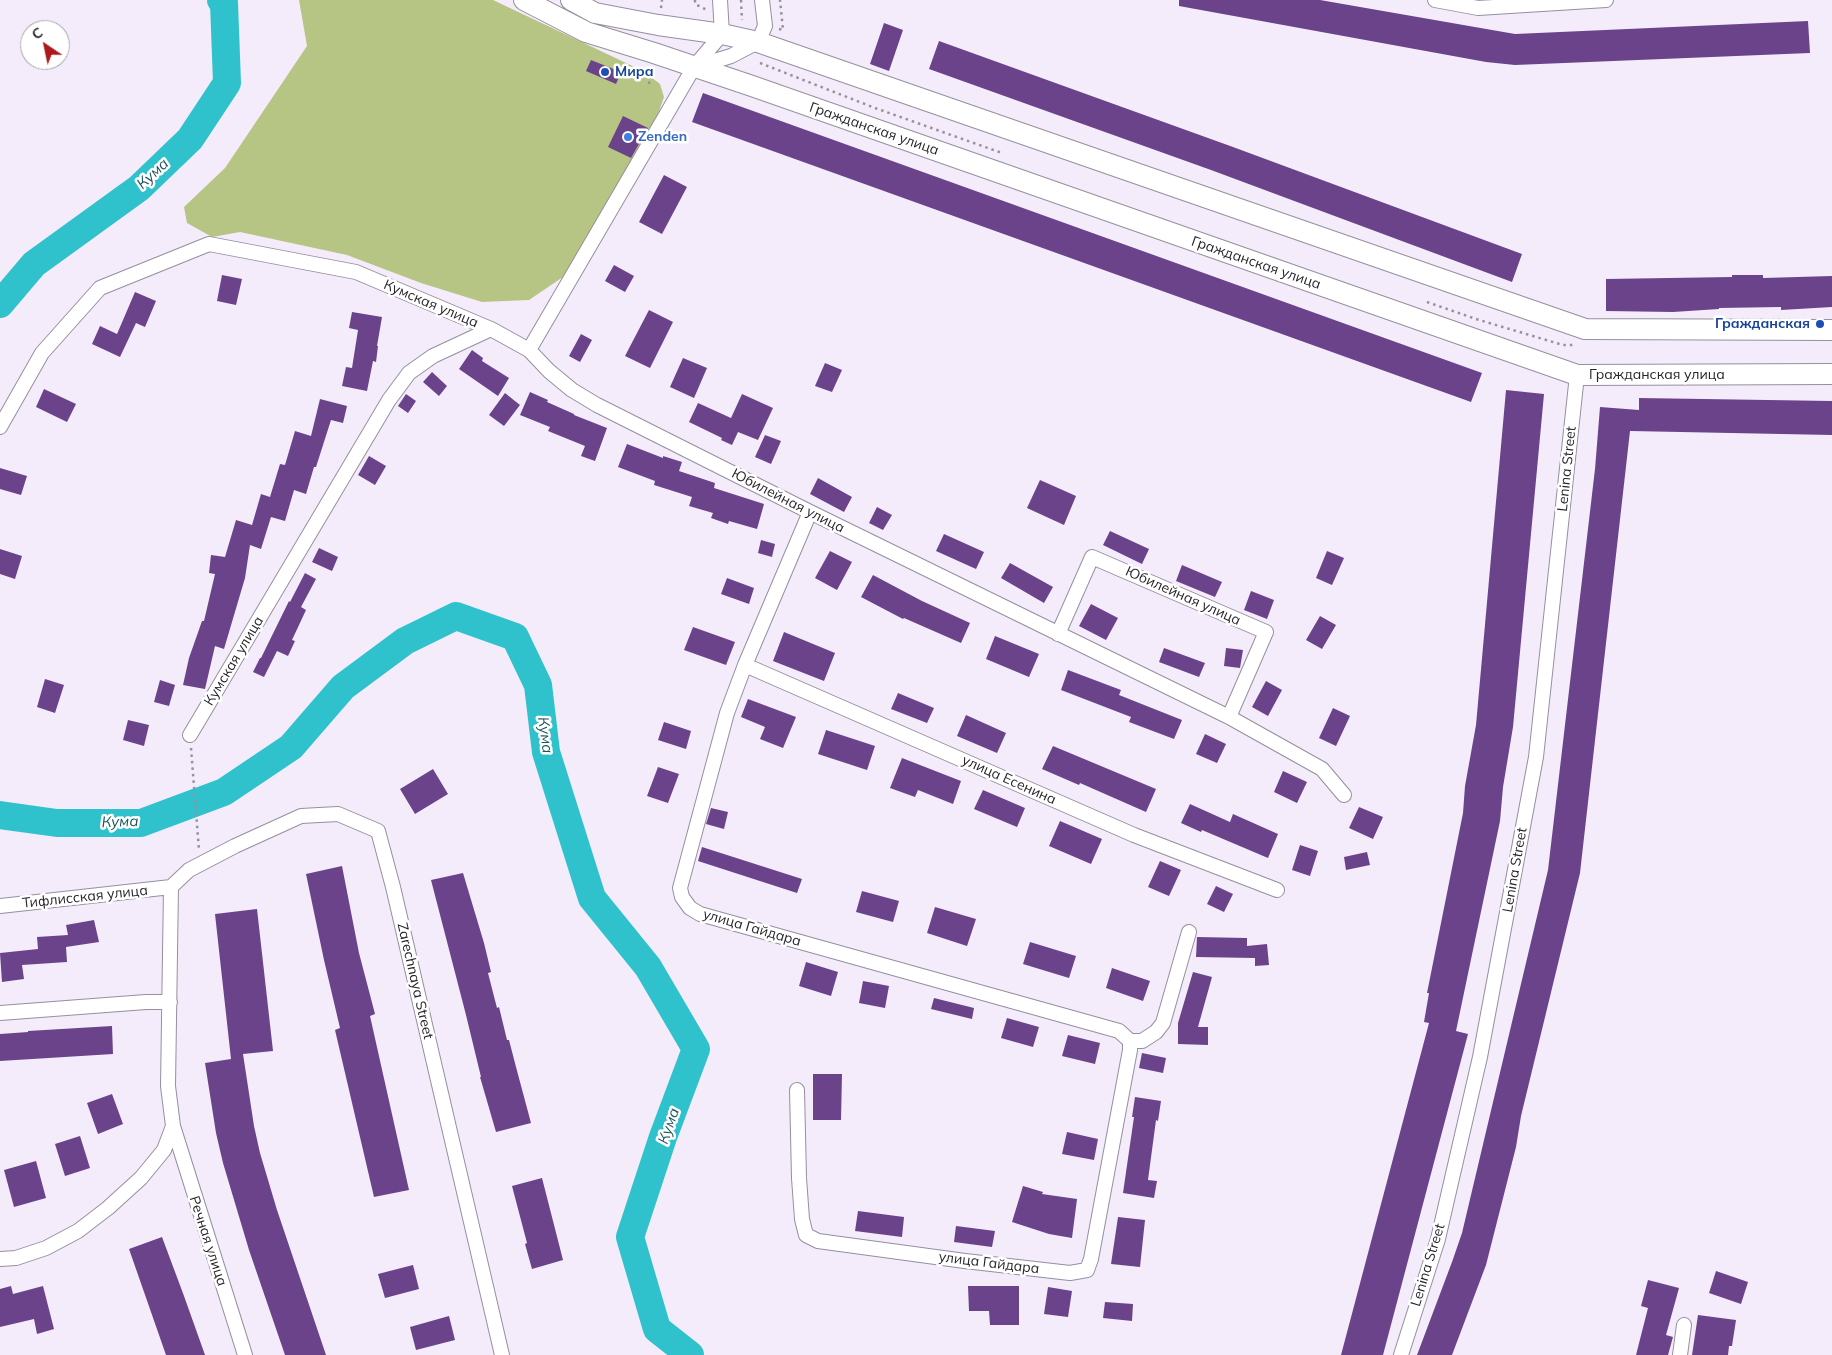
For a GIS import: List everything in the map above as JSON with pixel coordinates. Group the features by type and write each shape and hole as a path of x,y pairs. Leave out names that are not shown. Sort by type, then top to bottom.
{"street":[{"name":"Гражданская улица","path":"524,0 586,32 752,86 1577,375 1832,374"},
{"path":"571,0 595,12 758,42 1586,329 1832,330"},
{"path":"529,350 694,67 722,34 720,0"},
{"path":"694,67 731,56 758,42 765,26 762,0"},
{"path":"1436,0 1478,8 1606,0"},
{"name":"Кумская улица","path":"0,427 42,353 100,288 209,244 356,272 491,330"},
{"name":"Юбилейная улица","path":"491,330 529,350 572,390 597,405 810,512 1229,717 1322,769 1344,795"},
{"name":"Кумская улица","path":"190,735 389,400 409,373 433,356 491,330"},
{"name":"Lenina Street","path":"1401,1355 1438,1239 1480,1057 1536,757 1577,375"},
{"name":"улица Гайдара","path":"797,1090 799,1178 802,1219 806,1235 818,1241 1070,1273 1087,1270 1091,1259 1130,1050 1130,1041 1120,1031 708,916 690,908 682,897 680,888 727,713 745,665 810,512"},
{"name":"Юбилейная улица","path":"1058,634 1092,557 1266,632 1229,717"},
{"name":"улица Есенина","path":"745,665 1134,835 1276,890"},
{"name":"Zarechnaya Street","path":"170,887 188,870 301,816 338,814 378,831 395,896 502,1355"},
{"name":"Тифлисская улица","path":"0,906 170,887"},
{"name":"Речная улица","path":"170,887 168,1086 173,1126 245,1355"},
{"path":"1130,1041 1142,1041 1156,1032 1163,1023 1189,932"},
{"path":"0,1013 146,1002 170,1002"},
{"name":"Речная улица","path":"0,1260 16,1258 46,1248 78,1231 108,1208 142,1178 164,1150 173,1126"},
{"path":"1680,1355 1684,1324"}],"path":[{"path":"741,0 742,21"},
{"path":"780,0 783,30"},
{"path":"752,86 760,63 758,42"},
{"path":"190,735 200,864"}],"green space":[{"path":"299,0 493,0 643,71 660,84 664,97 656,120 581,252 563,277 529,300 482,302 421,283 347,255 240,232 212,237 187,223 184,207 225,168 307,46"}],"building":[{"path":"1179,0 1320,0 1515,34 1808,21 1810,53 1515,65 1486,62 1179,6"},
{"path":"884,23 903,30 889,71 870,64"},
{"path":"939,41 1522,254 1512,282 1211,170 929,69"},
{"path":"591,60 621,72 616,84 586,71"},
{"path":"703,93 1482,373 1471,402 692,122"},
{"name":"Zenden","path":"623,116 648,128 631,158 608,147"},
{"path":"664,175 687,187 662,234 639,222"},
{"path":"614,265 634,276 625,292 605,281"},
{"path":"222,275 242,279 236,305 217,301"},
{"path":"1732,275 1763,275 1763,278 1832,276 1832,307 1781,310 1781,307 1719,308 1673,312 1606,311 1606,279 1732,277"},
{"path":"135,292 156,301 145,327 136,323 120,357 92,344 100,326 117,334"},
{"path":"649,310 673,322 650,368 625,356"},
{"path":"352,312 382,317 376,362 373,361 367,391 342,386 346,367 352,368 358,330 349,328"},
{"path":"581,334 592,340 580,362 569,356"},
{"path":"472,350 483,358 482,361 509,378 498,396 459,369"},
{"path":"683,358 707,368 694,398 670,387"},
{"path":"825,363 842,370 832,392 815,386"},
{"path":"432,372 447,386 439,396 423,382"},
{"path":"44,389 76,404 67,422 36,407"},
{"path":"1506,390 1544,394 1513,727 1503,787 1500,821 1456,1031 1468,1034 1383,1355 1341,1355 1429,1023 1424,1022 1429,993 1427,993 1463,813 1465,786 1476,725"},
{"path":"530,392 574,415 607,428 595,461 581,456 585,446 548,431 550,427 520,415"},
{"path":"505,393 520,405 504,426 489,415"},
{"path":"406,394 416,401 408,413 398,406"},
{"path":"742,394 773,408 758,440 738,432 732,445 689,422 698,403 731,418"},
{"path":"1639,398 1832,401 1832,435 1630,431 1580,873 1521,1116 1516,1147 1486,1265 1452,1355 1417,1355 1462,1233 1548,870 1595,469 1600,407 1639,410"},
{"path":"320,399 347,406 343,423 331,420 306,494 294,490 285,521 271,517 261,549 250,545 245,578 224,649 215,646 205,689 183,685 189,658 202,621 204,621 215,574 209,573 211,555 225,557 236,520 252,525 261,494 270,497 280,464 285,465 295,431 311,436"},
{"path":"765,435 781,441 771,464 755,457"},
{"path":"627,444 663,458 663,456 682,462 679,471 715,483 714,488 764,504 757,529 729,521 728,524 711,518 713,513 689,506 692,497 654,485 655,481 618,467"},
{"path":"369,456 386,466 375,485 358,475"},
{"path":"0,468 27,476 21,495 0,489"},
{"path":"818,478 852,497 844,512 810,494"},
{"path":"1040,480 1076,496 1064,525 1027,508"},
{"path":"877,507 892,515 883,530 869,523"},
{"path":"1110,531 1149,549 1142,564 1103,545"},
{"path":"944,534 984,552 976,569 936,551"},
{"path":"761,540 775,544 772,557 758,553"},
{"path":"319,548 338,557 332,571 312,562"},
{"path":"0,549 22,556 15,579 0,574"},
{"path":"830,551 852,562 837,590 815,578"},
{"path":"1327,551 1344,558 1332,585 1316,578"},
{"path":"1010,563 1053,587 1044,603 1001,578"},
{"path":"1182,565 1222,582 1215,597 1176,581"},
{"path":"305,573 316,579 301,607 306,610 292,640 295,641 288,656 277,651 264,677 253,672 289,601"},
{"path":"873,575 922,601 970,623 961,643 903,619 861,597"},
{"path":"727,578 754,588 749,604 721,594"},
{"path":"1251,591 1274,600 1267,619 1244,610"},
{"path":"1091,604 1118,618 1106,640 1079,626"},
{"path":"1320,616 1336,625 1322,649 1306,640"},
{"path":"693,627 735,642 726,665 684,650"},
{"path":"784,632 835,653 824,681 773,661"},
{"path":"995,636 1039,654 1029,677 986,659"},
{"path":"1164,648 1205,663 1199,677 1159,662"},
{"path":"1226,648 1243,650 1240,668 1224,666"},
{"path":"1068,670 1121,690 1119,695 1182,720 1174,739 1129,722 1131,717 1061,690"},
{"path":"45,679 64,685 55,713 37,707"},
{"path":"160,680 175,685 169,706 154,702"},
{"path":"1266,681 1282,690 1268,716 1252,707"},
{"path":"898,693 934,708 927,723 891,709"},
{"path":"748,699 796,717 783,748 760,739 765,727 741,717"},
{"path":"1333,708 1350,716 1336,746 1319,738"},
{"path":"966,715 1006,733 997,753 957,736"},
{"path":"128,720 149,725 144,746 123,740"},
{"path":"664,722 691,731 686,749 658,740"},
{"path":"826,730 875,746 867,770 818,754"},
{"path":"1205,734 1226,744 1217,763 1196,754"},
{"path":"1053,746 1156,789 1146,812 1080,783 1079,785 1042,769"},
{"path":"902,758 961,781 953,804 918,790 915,797 890,788"},
{"path":"658,767 679,774 668,803 647,796"},
{"path":"433,769 448,794 415,814 400,789"},
{"path":"1283,771 1307,782 1297,803 1274,792"},
{"path":"983,790 1025,808 1017,827 974,809"},
{"path":"1190,804 1230,822 1233,814 1278,834 1268,858 1181,823"},
{"path":"1359,807 1383,817 1373,839 1349,828"},
{"path":"711,808 728,812 724,829 706,824"},
{"path":"1060,821 1102,839 1091,864 1049,846"},
{"path":"1300,845 1318,851 1310,876 1292,870"},
{"path":"702,847 802,879 797,893 698,861"},
{"path":"1367,852 1370,865 1346,870 1344,857"},
{"path":"1160,861 1181,870 1169,896 1148,887"},
{"path":"342,866 359,953 375,1014 370,1016 409,1190 374,1197 335,1030 340,1028 306,874"},
{"path":"463,873 484,943 491,972 488,973 497,1008 499,1007 507,1040 509,1040 531,1123 496,1132 480,1077 431,880"},
{"path":"1216,886 1233,894 1224,912 1207,904"},
{"path":"862,891 899,901 893,922 856,912"},
{"path":"935,907 976,919 967,946 927,933"},
{"path":"257,909 273,1051 243,1054 254,1126 277,1210 326,1355 285,1355 249,1250 223,1163 216,1133 205,1063 231,1059 215,914"},
{"path":"94,920 99,942 66,947 67,962 22,965 24,979 2,982 0,953 38,949 37,937 68,935 66,925"},
{"path":"1197,937 1247,938 1247,946 1267,944 1269,965 1255,966 1255,958 1196,957"},
{"path":"1030,942 1076,956 1069,978 1023,964"},
{"path":"806,962 838,972 831,996 799,986"},
{"path":"1112,968 1150,981 1143,1001 1106,988"},
{"path":"1193,972 1212,977 1198,1027 1208,1027 1208,1045 1178,1044 1178,1023"},
{"path":"863,981 889,986 885,1008 859,1003"},
{"path":"934,998 974,1008 972,1019 931,1009"},
{"path":"1007,1018 1039,1027 1033,1047 1001,1038"},
{"path":"112,1026 113,1054 0,1061 0,1034"},
{"path":"1068,1035 1100,1043 1095,1064 1062,1056"},
{"path":"1142,1053 1166,1058 1163,1073 1139,1068"},
{"path":"813,1074 842,1074 841,1120 813,1120"},
{"path":"112,1094 123,1124 98,1134 87,1103"},
{"path":"1135,1097 1161,1101 1158,1121 1156,1120 1148,1180 1157,1181 1154,1198 1123,1193"},
{"path":"1067,1132 1098,1139 1094,1160 1062,1154"},
{"path":"80,1136 90,1168 65,1176 55,1144"},
{"path":"36,1161 46,1198 14,1207 4,1170"},
{"path":"542,1178 563,1260 532,1269 512,1186"},
{"path":"1023,1186 1043,1192 1042,1194 1077,1199 1072,1238 1049,1234 1012,1222"},
{"path":"858,1211 904,1217 902,1237 855,1231"},
{"path":"1118,1217 1145,1220 1140,1267 1111,1264"},
{"path":"956,1226 995,1231 992,1247 954,1242"},
{"path":"162,1237 205,1355 166,1355 129,1249"},
{"path":"413,1265 419,1289 385,1298 378,1274"},
{"path":"1716,1271 1748,1282 1741,1304 1709,1293"},
{"path":"1648,1280 1679,1288 1666,1335 1673,1337 1668,1355 1636,1355 1648,1308 1641,1306"},
{"path":"11,1286 13,1294 43,1286 54,1329 37,1334 34,1319 0,1327 0,1289"},
{"path":"968,1286 1019,1286 1019,1325 990,1325 989,1311 969,1311"},
{"path":"1048,1287 1072,1291 1068,1317 1044,1314"},
{"path":"1105,1302 1133,1304 1132,1321 1103,1318"},
{"path":"1698,1315 1736,1320 1732,1346 1729,1346 1728,1355 1692,1355"},
{"path":"449,1316 455,1340 416,1350 410,1327"}],"waterway":[{"name":"Кума","path":"0,304 34,264 139,188 190,139 227,83 224,3 221,0"},
{"name":"Кума","path":"0,815 57,823 141,823 224,792 291,747 343,687 405,641 456,616 515,637 538,685 546,752 592,898 648,967 696,1049 663,1137 630,1237 657,1329 690,1355"}],"place":[{"name":"Мира","path":"605,72"},
{"name":"Zenden","path":"628,137"},
{"name":"Гражданская","path":"1820,324"}]}
